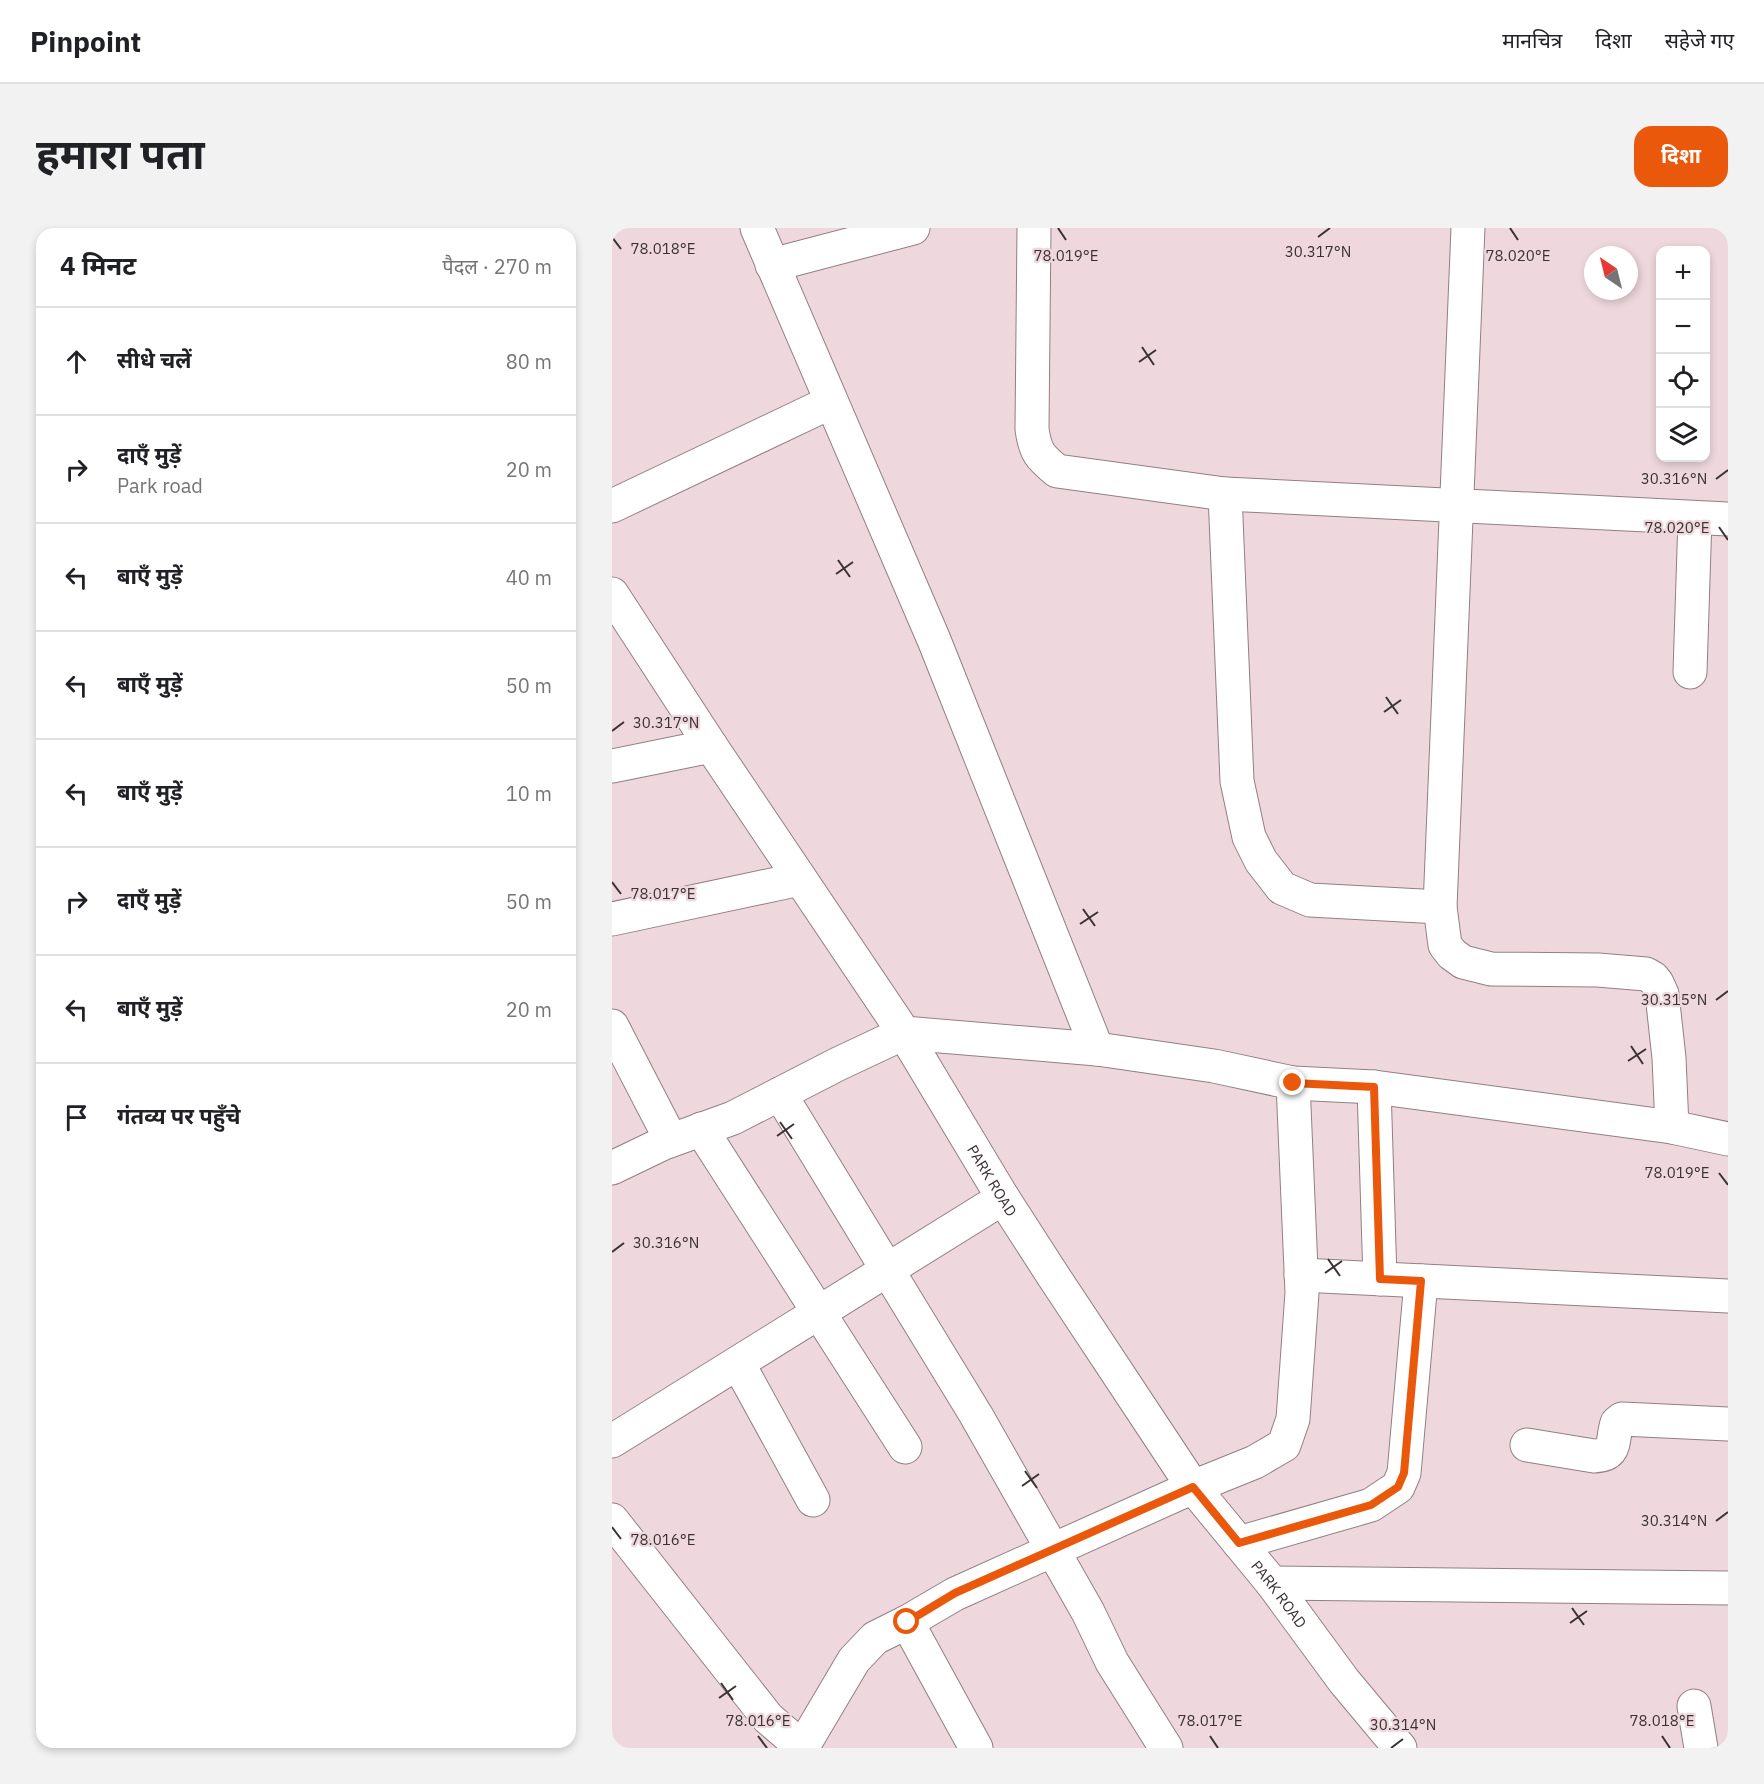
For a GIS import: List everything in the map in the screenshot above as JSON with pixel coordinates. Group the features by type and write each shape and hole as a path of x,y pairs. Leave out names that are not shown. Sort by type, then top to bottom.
{"street":[{"path":"757,228 934,640 1097,1049"},
{"path":"772,265 913,228"},
{"path":"1034,228 1032,429 1034,445 1043,460 1057,471 1225,494 1728,519"},
{"path":"1468,228 1440,907 1445,945 1463,962 1491,969 1598,969 1646,974 1653,978 1662,994 1669,1058 1672,1127"},
{"path":"612,506 831,402"},
{"path":"1225,494 1237,781 1249,837 1261,861 1282,888 1310,900 1440,907"},
{"path":"1690,672 1695,518"},
{"name":"PARK ROAD","path":"612,594 904,1033 1003,1198 1193,1487 1272,1583 1344,1681 1400,1748"},
{"path":"612,766 711,746"},
{"path":"612,919 800,879"},
{"path":"612,1026 671,1140"},
{"path":"612,1168 671,1140 733,1118 904,1033 1097,1049 1214,1066 1293,1083 1374,1087 1672,1127 1728,1139"},
{"path":"612,1520 768,1718 802,1748 854,1660 875,1638 955,1593 1193,1487 1255,1462 1284,1445 1293,1419 1302,1293 1293,1083"},
{"path":"1374,1087 1380,1279"},
{"path":"780,1094 976,1415 1088,1612 1112,1662 1166,1748"},
{"path":"701,1129 905,1447"},
{"path":"612,1441 1003,1198"},
{"path":"1301,1275 1728,1296"},
{"path":"1239,1543 1371,1505 1398,1487 1404,1473 1421,1281"},
{"path":"738,1363 813,1500"},
{"path":"1527,1445 1605,1456 1610,1452 1617,1423 1622,1419 1728,1424"},
{"path":"1272,1583 1728,1588"},
{"path":"907,1622 976,1748"},
{"path":"1694,1706 1701,1748"}],"route":[{"path":"907,1622 955,1593 1193,1487 1239,1543 1371,1505 1398,1487 1404,1473 1421,1281 1380,1279 1374,1087 1293,1083"}]}
